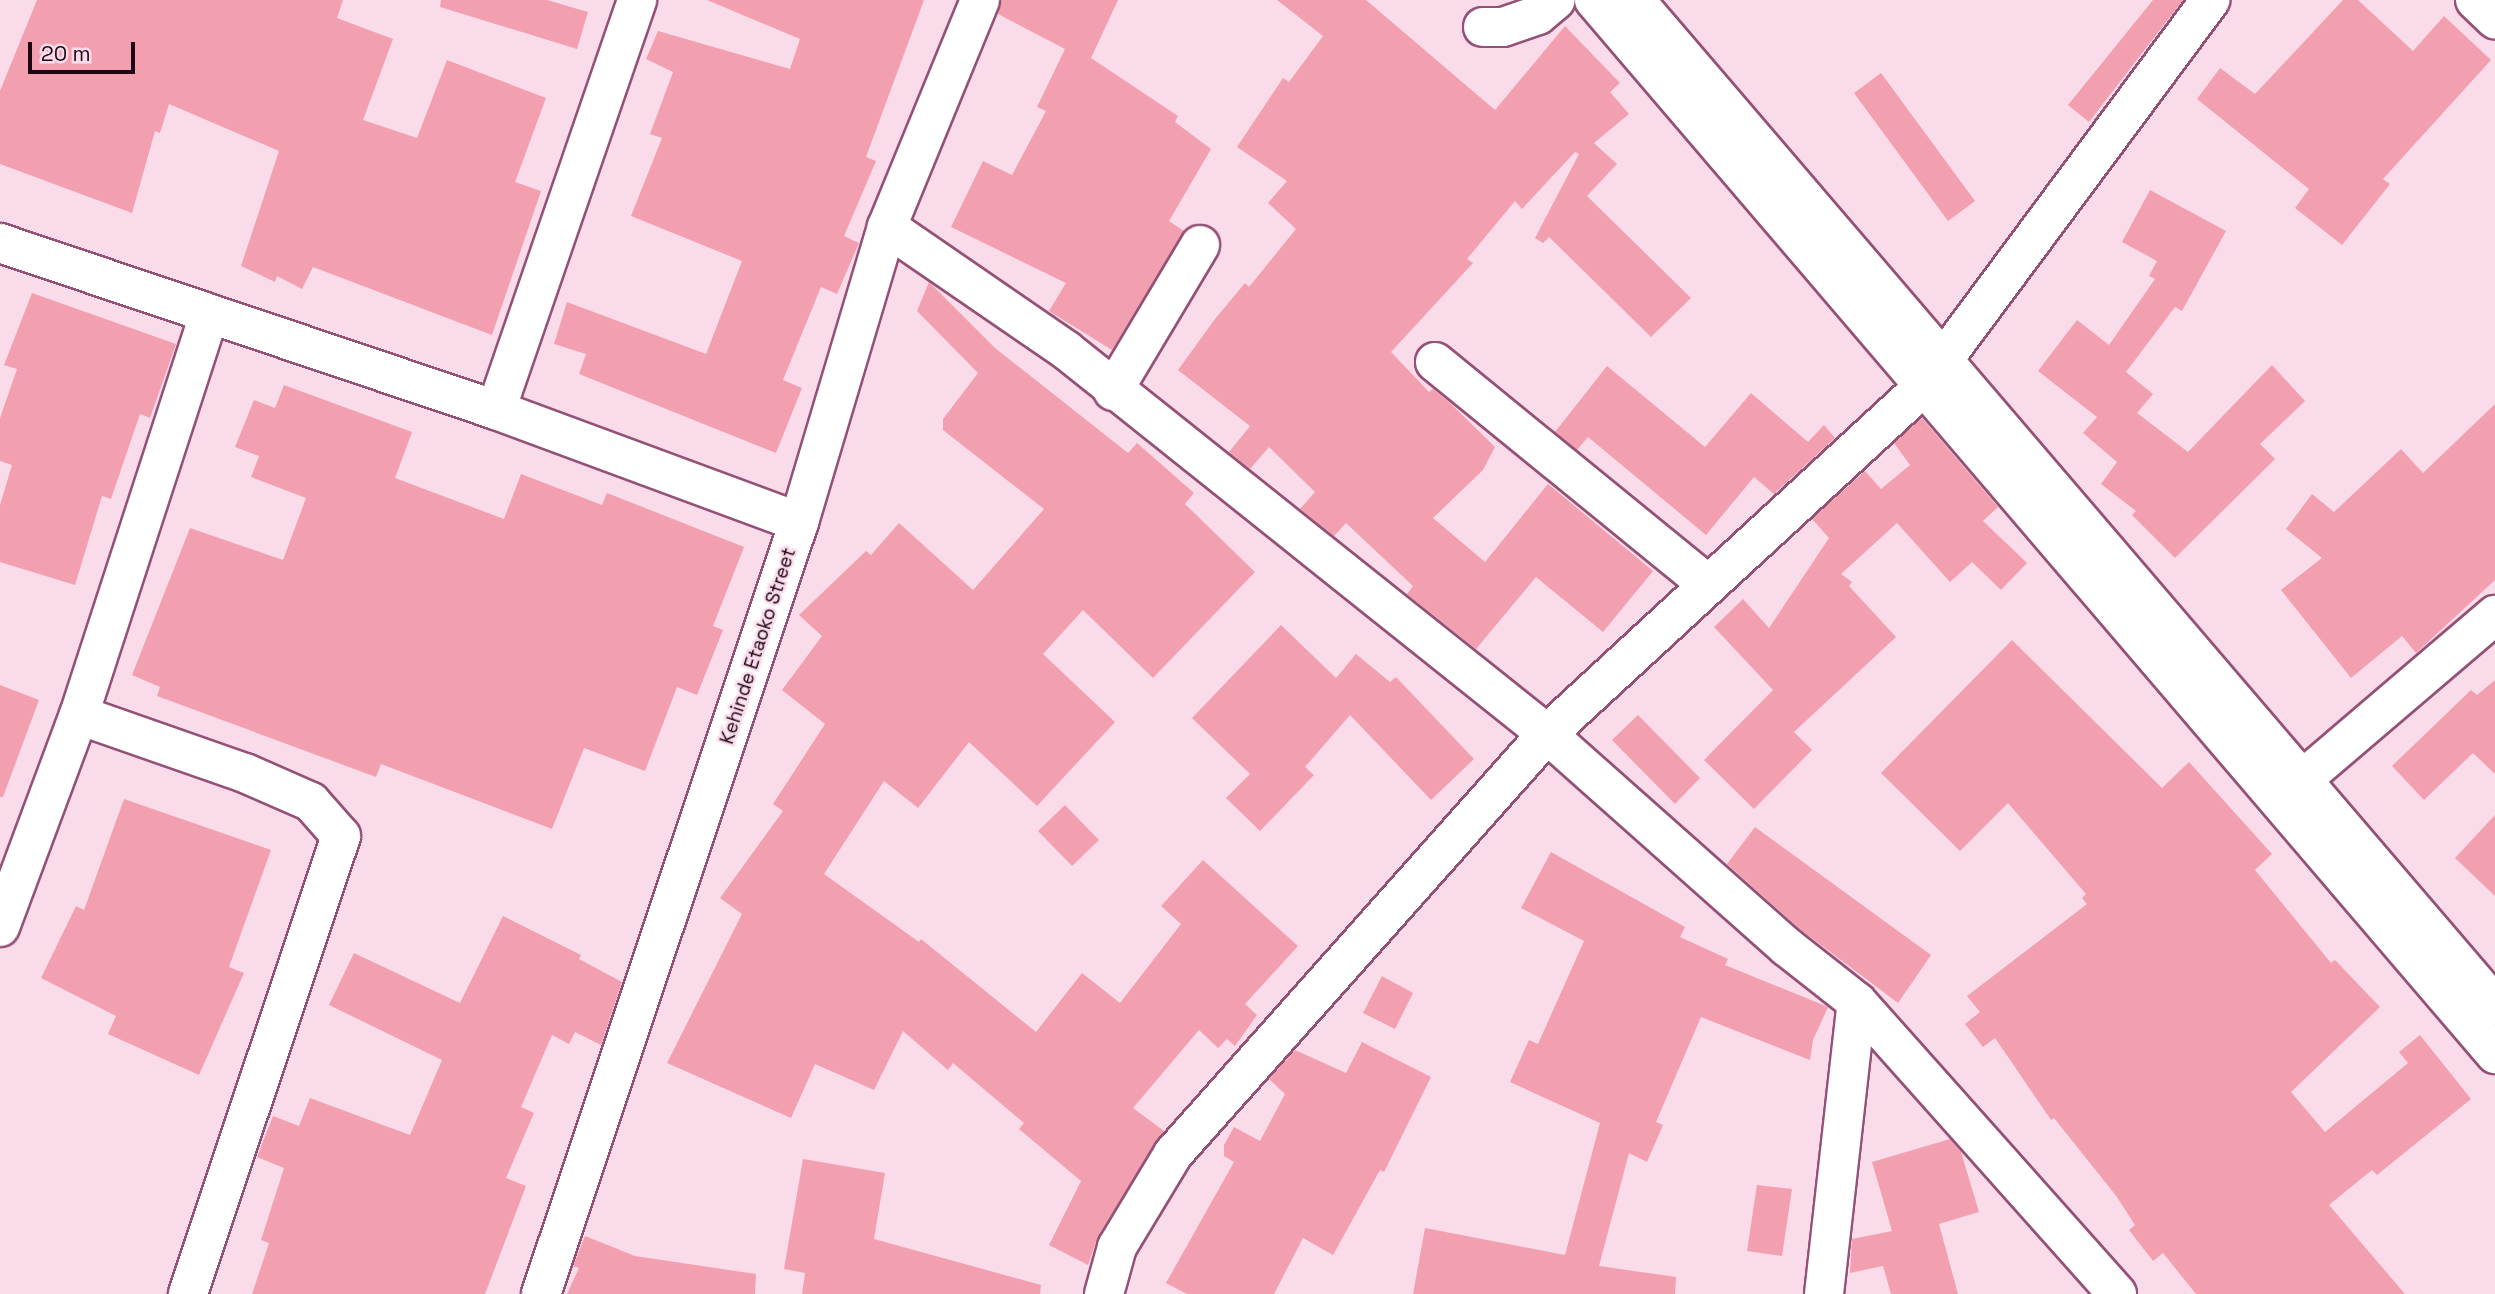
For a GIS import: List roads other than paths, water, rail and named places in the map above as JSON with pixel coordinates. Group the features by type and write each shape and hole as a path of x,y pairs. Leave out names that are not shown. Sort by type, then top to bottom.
{"street":[{"path":"496,410 637,0"},
{"name":"Kehinde Etaoko Street","path":"541,1294 799,522 887,227 980,0"},
{"path":"1483,27 1503,27 1538,15 1556,0"},
{"path":"1104,1294 1117,1247 1173,1154 1547,734 1934,371 2210,0"},
{"path":"2475,0 2495,19"},
{"path":"1619,5 2288,787 2495,1054"},
{"path":"887,227 1066,351 1547,734 1787,947 1857,1002 2117,1294"},
{"path":"0,243 496,410 799,522"},
{"path":"1113,391 1199,244"},
{"path":"0,927 79,715 209,314"},
{"path":"1435,362 1707,584"},
{"path":"2288,787 2495,615"},
{"path":"79,715 245,774 311,802 341,836 188,1294"},
{"path":"2288,787 2495,1005"},
{"path":"1824,1294 1857,1002"}]}
